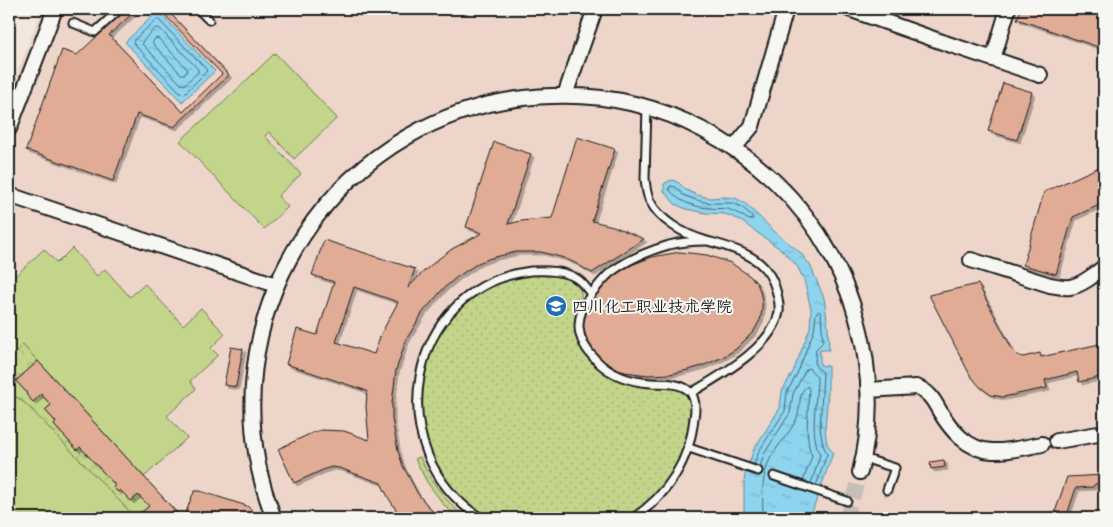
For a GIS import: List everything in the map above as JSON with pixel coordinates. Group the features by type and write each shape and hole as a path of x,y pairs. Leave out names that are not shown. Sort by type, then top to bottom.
{"street":[{"path":"9,129 55,9"},
{"path":"565,95 595,9"},
{"path":"734,148 752,126 786,9"},
{"path":"849,9 1040,75"},
{"path":"993,58 1008,9"},
{"path":"274,518 263,487 254,442 253,374 268,308 285,265 296,246 323,208 354,175 390,147 430,125 473,108 517,98 540,96 565,95 608,99 647,107 674,116 695,125 734,148 764,171 786,192 827,247 847,288 854,309 865,353 868,390 868,421 860,472"},
{"path":"9,195 276,285"},
{"path":"972,260 1050,285 1062,287 1077,285 1104,267"},
{"path":"868,390 916,387 922,389 933,398 955,432 961,438 979,448 998,451 1042,444"},
{"path":"1057,441 1104,433"}],"lane":[{"path":"198,9 209,20"},
{"path":"73,23 96,32 116,10"},
{"path":"647,107 644,178 650,201 665,219 679,229 692,236 739,250 752,257 769,275 774,284 779,304 778,314 771,330 760,344 749,355 690,393"},
{"path":"633,518 652,504 681,466 693,433 695,401 687,389 679,384 650,383 633,380 619,376 597,362 585,347 578,326 580,314 584,303 599,283 609,274 632,260 675,244 706,241"},
{"path":"481,518 463,505 444,483 435,470 424,442 418,413 418,391 422,368 432,340 439,326 457,306 478,289 506,276 536,271 566,274 575,277 591,294"},
{"path":"689,448 758,471"},
{"path":"863,458 895,468 887,490"},
{"path":"774,476 847,501"}],"shaded area":[{"name":"四川化工职业技术学院","path":"42,9 1104,9 1104,518 9,518 9,94"}],"green space":[{"path":"275,53 337,118 294,159 269,132 265,136 301,174 278,196 288,207 264,229 180,141 205,120"},
{"path":"72,248 97,276 105,269 130,297 145,284 183,325 201,308 225,334 211,348 218,355 190,381 196,389 167,416 187,438 144,477 23,345 9,358 9,282 44,249 57,263"},
{"path":"536,274 566,278 578,286 581,293 581,301 575,319 577,336 590,359 606,373 636,385 678,388 686,393 690,400 692,410 689,432 676,467 665,484 650,501 642,509 627,518 487,518 468,504 452,487 439,468 429,447 423,425 421,402 430,355 438,336 457,311 481,291 508,280"},
{"path":"23,344 38,361 16,380 33,402 41,394 51,405 45,410 56,422 54,425 77,450 80,447 115,485 113,487 118,492 120,490 131,501 138,495 149,506 140,514 143,518 9,518 9,358"},
{"path":"9,392 25,403 136,518 9,518"},
{"path":"420,457 439,491 466,518 458,518 444,505 427,482 415,459"}],"water":[{"path":"158,11 215,71 182,102 125,42"},
{"path":"673,180 686,190 697,195 710,198 735,198 745,203 775,232 800,252 810,265 824,298 829,350 820,350 820,365 828,366 825,429 827,444 833,453 810,518 744,518 745,474 754,449 780,408 782,391 793,372 810,328 811,309 804,280 797,266 783,251 738,219 725,214 686,209 675,204 664,191 664,184"}],"building":[{"path":"126,9 137,9 109,35 183,112 222,74 159,9 166,9 229,75 174,127 137,114 113,181 26,150 62,50 77,55"},
{"path":"1021,9 1104,9 1104,49 1017,19"},
{"path":"1003,83 1032,92 1017,140 988,131"},
{"path":"577,137 615,149 592,221 613,226 644,239 592,273 564,258 541,252 516,252 491,258 478,263 457,277 444,288 423,312 406,340 396,370 392,419 403,466 418,494 438,518 401,518 381,483 339,468 325,469 294,483 278,449 321,430 344,431 369,440 366,407 367,391 286,364 297,329 317,335 334,282 312,275 324,240 415,269 408,288 437,260 452,249 482,233 466,227 494,142 531,154 508,224 552,218","holes":["354,287 398,302 381,334 374,354 336,342"]},
{"path":"1104,165 1104,203 1073,217 1056,274 1023,265 1044,192"},
{"path":"680,252 707,255 731,263 757,283 762,301 762,310 760,320 754,331 736,349 723,357 702,366 670,374 648,375 625,372 600,359 586,340 583,324 587,308 599,290 619,272 631,265 652,257"},
{"path":"978,284 1013,351 1017,355 1023,357 1040,353 1041,357 1104,343 1104,376 1079,382 1077,372 1045,380 1047,388 1003,397 991,395 980,387 970,375 929,295"},
{"path":"231,347 243,349 236,387 224,385"},
{"path":"38,361 178,514 173,518 143,518 140,514 149,506 138,495 131,501 120,490 118,492 113,487 115,485 80,447 77,450 54,425 56,422 45,410 51,405 41,394 33,402 16,381"},
{"path":"944,460 945,467 931,469 930,462"},
{"path":"1104,475 1102,483 1095,484 1093,487 1076,488 1066,518 1053,518 1067,477"},
{"path":"195,491 247,506 258,518 184,518"}],"tunnel":[{"path":"846,518 860,472"}],"place":[{"name":"四川化工职业技术学院","path":"556,306"}]}
